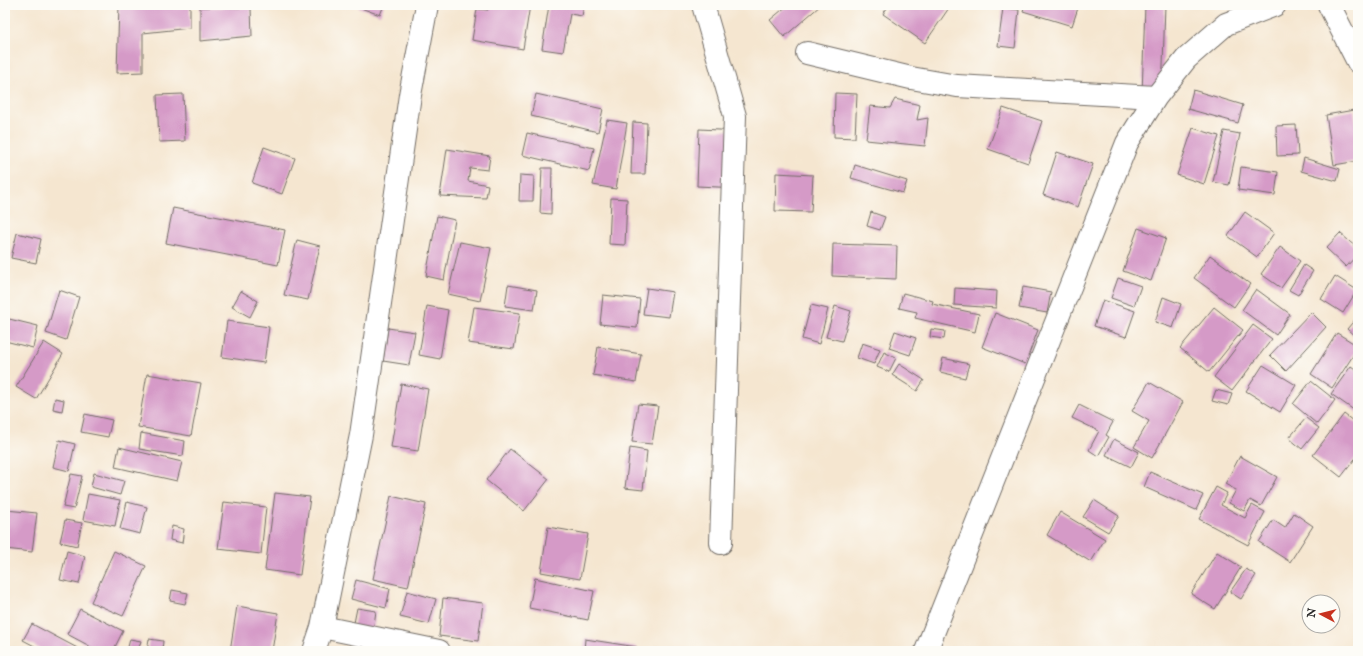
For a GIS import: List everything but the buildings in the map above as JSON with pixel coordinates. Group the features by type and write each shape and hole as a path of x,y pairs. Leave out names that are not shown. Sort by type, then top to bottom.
{"street":[{"path":"314,651 322,627 361,435 410,95 427,5"},
{"path":"703,5 735,116 721,543"},
{"path":"926,651 1127,143 1156,97 1186,59 1226,24 1275,5"},
{"path":"1329,5 1358,62"},
{"path":"807,53 911,78 957,86 1156,97"},
{"path":"322,627 439,651"}]}
